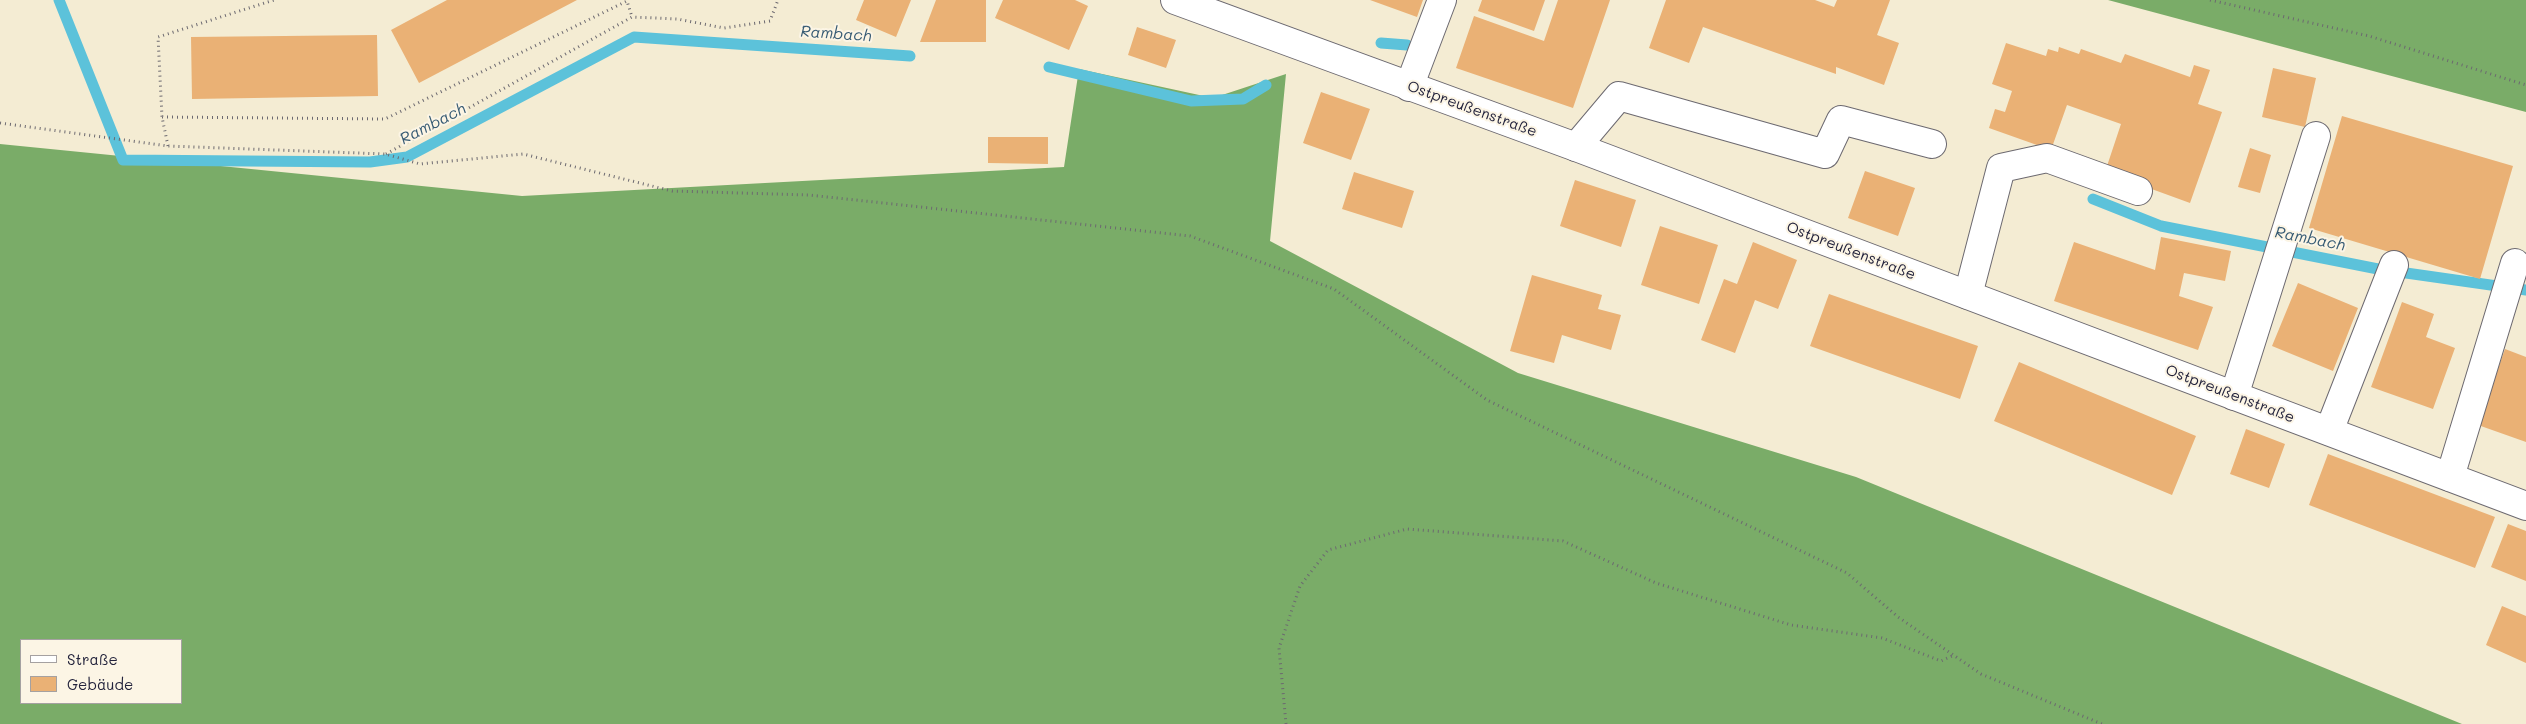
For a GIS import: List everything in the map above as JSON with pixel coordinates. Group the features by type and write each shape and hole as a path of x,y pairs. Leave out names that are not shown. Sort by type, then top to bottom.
{"main road":[{"name":"Ostpreußenstraße","path":"1175,0 1576,147 2526,506"},
{"path":"1409,87 1442,0"},
{"path":"1576,147 1618,96 1826,154 1841,120 1932,144"},
{"path":"2234,396 2316,136"},
{"path":"1968,295 2001,168 2047,158 2138,191"},
{"path":"2328,432 2391,271"},
{"path":"2450,477 2509,282"}],"path":[{"path":"168,146 162,117 158,37 274,0"},
{"path":"385,154 632,17 676,19 724,28 770,21 778,0"},
{"path":"2210,0 2369,36 2526,85"},
{"path":"162,117 385,119 627,1 632,17"},
{"path":"0,123 168,146 385,154 420,164 523,154 672,191 809,195 1190,236 1334,289 1487,400 1847,573 1898,617 1981,674 2102,724"},
{"path":"1286,724 1280,648 1300,586 1328,550 1407,529 1563,541 1656,583 1791,625 1882,638 1941,661 1953,655"}],"green space":[{"path":"2108,0 2526,0 2526,112"},
{"path":"1079,69 1213,98 1286,74 1270,241 1518,373 1856,477 2462,724 0,724 0,144 522,196 1064,167"}],"building":[{"path":"447,0 577,0 419,83 391,30"},
{"path":"864,0 911,0 896,37 856,20"},
{"path":"936,0 986,0 986,42 920,42"},
{"path":"1003,0 1075,0 1088,6 1069,50 995,18"},
{"path":"1370,0 1423,0 1417,17"},
{"path":"1482,0 1545,0 1534,31 1478,11"},
{"path":"1558,0 1610,0 1573,108 1456,68 1474,16 1544,41"},
{"path":"1666,0 1815,0 1834,7 1837,0 1890,0 1877,35 1899,43 1884,85 1836,67 1836,74 1703,27 1689,63 1649,48"},
{"path":"1137,27 1176,40 1166,68 1128,55"},
{"path":"377,35 378,96 192,99 191,37"},
{"path":"2006,43 2046,56 2048,49 2058,52 2059,47 2079,54 2081,49 2121,63 2125,54 2190,77 2194,65 2210,70 2198,104 2222,112 2190,203 2105,172 2121,124 2067,105 2051,150 1989,128 1995,109 2005,112 2012,91 1992,84"},
{"path":"2273,68 2316,78 2305,127 2262,117"},
{"path":"1321,92 1370,109 1351,160 1303,143"},
{"path":"2342,116 2513,166 2480,279 2309,228"},
{"path":"988,137 1048,137 1048,164 988,163"},
{"path":"2250,148 2271,155 2260,193 2238,187"},
{"path":"1865,171 1915,188 1898,236 1848,218"},
{"path":"1354,172 1414,191 1402,228 1342,209"},
{"path":"1575,180 1636,200 1621,247 1560,226"},
{"path":"1660,226 1718,245 1699,304 1641,285"},
{"path":"2161,237 2231,251 2225,281 2184,273 2179,296 2213,307 2198,350 2054,301 2074,242 2155,270"},
{"path":"1753,242 1797,260 1778,309 1755,300 1735,353 1701,340 1724,279 1737,284"},
{"path":"1532,275 1602,295 1598,309 1621,315 1611,350 1562,335 1554,363 1510,351"},
{"path":"2298,283 2358,308 2333,371 2272,346"},
{"path":"1829,294 1978,346 1960,399 1810,346"},
{"path":"2402,302 2434,314 2426,337 2455,348 2433,409 2371,387"},
{"path":"2505,349 2526,357 2526,442 2478,425"},
{"path":"2019,362 2196,436 2172,495 1994,421"},
{"path":"2246,429 2285,444 2269,488 2230,474"},
{"path":"2328,454 2495,517 2475,568 2309,505"},
{"path":"2508,524 2526,531 2526,581 2491,567"},
{"path":"2502,606 2526,616 2526,663 2486,645"}],"waterway":[{"name":"Rambach","path":"59,0 123,160 370,162 407,157 634,37 910,56"},
{"name":"Rambach","path":"1381,43 1407,45"},
{"name":"Rambach","path":"1049,67 1191,101 1243,99 1266,85"},
{"name":"Rambach","path":"2093,199 2161,226 2378,269 2526,290"}]}
